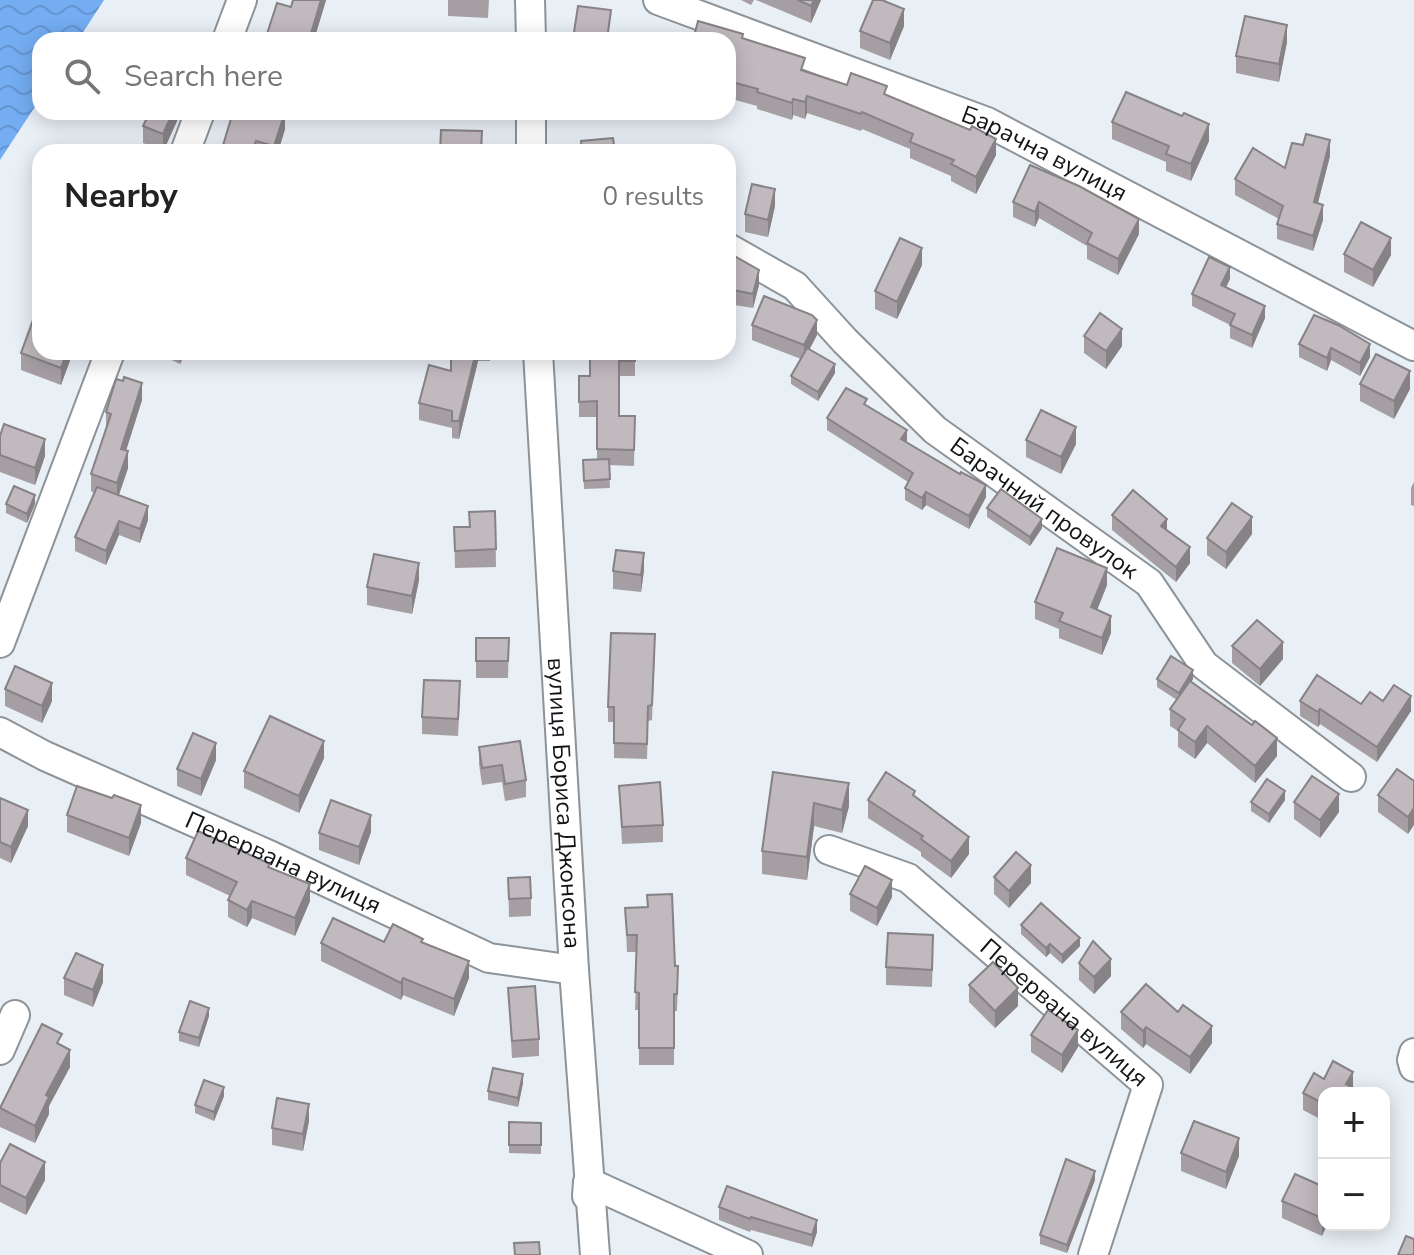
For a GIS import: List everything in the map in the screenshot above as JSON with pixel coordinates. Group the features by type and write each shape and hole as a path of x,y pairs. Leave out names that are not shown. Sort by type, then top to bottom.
{"street":[{"path":"230,32 242,0"},
{"path":"530,0 531,32"},
{"name":"Барачна вулиця","path":"658,0 987,122 1414,346"},
{"path":"188,144 197,120"},
{"path":"531,120 531,144"},
{"name":"Барачний провулок","path":"736,253 795,286 845,341 935,430 1149,583 1204,665 1351,777"},
{"path":"0,643 107,360"},
{"name":"вулиця Бориса Джонсона","path":"538,360 574,970 595,1255"},
{"name":"Перервана вулиця","path":"0,732 45,756 269,855 489,958 574,970"},
{"name":"Перервана вулиця","path":"829,850 908,878 1148,1085 1093,1255"},
{"path":"0,1050 15,1015"},
{"path":"1414,1053 1414,1067"},
{"path":"581,1255 588,1182 748,1255"}],"water":[{"path":"0,0 104,0 83,32 32,32 32,111 0,160"}],"building":[{"path":"293,0 321,0 311,32 268,32 277,3 291,7"},
{"path":"798,0 814,0 811,6"},
{"path":"873,0 882,0 904,9 890,43 860,31"},
{"path":"578,6 611,10 608,32 574,32"},
{"path":"1245,16 1287,25 1279,64 1236,56"},
{"path":"698,21 743,34 742,38 805,58 801,70 847,85 851,73 887,86 884,94 970,130 972,126 996,139 976,177 951,164 954,160 910,142 913,134 862,112 807,96 805,102 793,99 792,103 736,83 736,32 695,32"},
{"path":"1126,92 1209,124 1191,164 1166,154 1169,146 1112,122"},
{"path":"146,120 169,120 163,134 143,126"},
{"path":"231,120 282,120 275,144 256,141 255,144 223,144"},
{"path":"441,130 482,131 481,144 440,144"},
{"path":"1306,134 1330,140 1314,202 1323,205 1313,236 1277,224 1283,206 1235,179 1253,148 1285,168 1292,143 1303,145"},
{"path":"613,138 614,144 581,144 581,141"},
{"path":"1030,165 1079,186 1139,219 1118,259 1087,243 1092,233 1039,202 1035,212 1013,202"},
{"path":"752,184 775,189 768,220 745,214"},
{"path":"1361,222 1391,238 1373,270 1344,254"},
{"path":"900,238 922,248 897,302 875,291"},
{"path":"736,257 759,270 753,294 736,291"},
{"path":"1209,257 1230,267 1221,285 1265,306 1252,335 1230,325 1235,314 1192,294"},
{"path":"764,296 812,315 817,320 804,345 752,325"},
{"path":"1100,313 1122,329 1106,351 1084,336"},
{"path":"1314,315 1370,344 1360,363 1331,348 1327,358 1299,344"},
{"path":"32,323 32,357 21,353"},
{"path":"807,348 835,364 818,392 791,376"},
{"path":"1376,354 1410,371 1394,401 1360,384"},
{"path":"40,360 64,360 61,368"},
{"path":"451,360 474,360 459,421 452,421 452,411 419,403 429,365 451,371"},
{"path":"590,360 635,360 619,361 619,416 635,416 634,450 597,449 597,401 579,402 579,376 590,376"},
{"path":"124,377 142,383 121,449 128,451 117,483 91,474 111,414 106,412 116,379 123,381"},
{"path":"846,388 867,399 864,404 907,430 901,439 960,474 986,485 969,516 926,492 922,498 905,488 913,473 827,418"},
{"path":"1041,410 1076,427 1061,457 1026,440"},
{"path":"4,424 45,439 35,468 0,455 0,436"},
{"path":"609,459 610,479 584,481 583,460"},
{"path":"14,486 35,495 27,514 6,504"},
{"path":"97,487 148,506 140,529 119,521 106,551 75,537"},
{"path":"1001,489 1042,519 1030,537 987,508"},
{"path":"1133,490 1167,519 1161,526 1190,547 1176,567 1112,515"},
{"path":"1232,503 1252,517 1226,552 1207,538"},
{"path":"495,511 496,549 455,551 454,527 470,527 469,512"},
{"path":"1057,548 1107,568 1091,607 1111,616 1102,638 1059,621 1063,613 1035,602"},
{"path":"616,550 644,553 641,575 613,571"},
{"path":"374,554 419,563 412,596 367,587"},
{"path":"1257,620 1283,642 1260,669 1232,646"},
{"path":"611,633 655,634 647,744 614,743 614,707 608,707"},
{"path":"476,638 509,638 508,661 476,661"},
{"path":"1171,656 1193,670 1179,693 1157,679"},
{"path":"15,666 52,683 42,706 5,689"},
{"path":"1317,675 1361,704 1370,692 1383,701 1394,685 1411,696 1377,747 1320,709 1318,712 1300,701"},
{"path":"424,680 460,681 458,719 422,717"},
{"path":"1190,681 1252,725 1255,721 1277,738 1255,766 1207,726 1195,742 1178,730 1185,719 1170,709"},
{"path":"270,716 324,741 299,796 244,771"},
{"path":"193,733 216,743 201,779 177,769"},
{"path":"520,741 526,780 505,784 502,765 482,768 479,747"},
{"path":"1397,769 1414,781 1414,808 1408,817 1378,795"},
{"path":"773,772 849,783 842,810 814,803 807,857 762,851"},
{"path":"886,772 915,791 913,795 969,837 951,861 921,839 923,836 868,800"},
{"path":"1312,776 1339,794 1320,820 1294,802"},
{"path":"1267,779 1285,791 1269,814 1251,802"},
{"path":"660,782 663,825 622,827 619,786"},
{"path":"77,786 141,805 129,838 67,815"},
{"path":"0,798 28,810 11,847 0,842"},
{"path":"331,800 371,815 359,847 319,833"},
{"path":"198,831 270,864 268,867 310,884 295,918 252,901 247,910 228,900 237,882 186,858"},
{"path":"1016,852 1031,865 1009,891 994,877"},
{"path":"865,866 892,880 877,908 850,894"},
{"path":"530,877 531,898 509,899 508,878"},
{"path":"672,894 675,966 678,966 677,994 674,994 674,1048 639,1048 639,993 635,992 637,935 627,935 625,908 648,907 647,895"},
{"path":"1041,903 1080,938 1062,955 1050,944 1046,948 1021,925"},
{"path":"333,918 384,942 393,924 423,939 421,942 469,961 454,999 403,978 401,983 321,943"},
{"path":"888,933 933,935 932,970 886,967"},
{"path":"1093,941 1111,959 1094,977 1079,963"},
{"path":"76,953 103,965 93,990 64,978"},
{"path":"993,962 1018,988 995,1011 969,985"},
{"path":"1146,984 1178,1012 1183,1005 1212,1026 1190,1057 1146,1027 1143,1031 1121,1012"},
{"path":"535,986 539,1039 512,1041 508,988"},
{"path":"190,1001 209,1008 199,1038 179,1032"},
{"path":"1048,1010 1078,1030 1062,1055 1031,1035"},
{"path":"42,1024 62,1034 57,1043 70,1050 46,1095 49,1097 35,1126 0,1108"},
{"path":"1333,1061 1353,1072 1346,1084 1352,1087 1318,1087 1318,1101 1303,1093 1314,1073 1324,1079"},
{"path":"493,1068 523,1074 518,1098 488,1091"},
{"path":"204,1080 224,1087 214,1112 195,1105"},
{"path":"277,1098 309,1104 303,1134 272,1128"},
{"path":"1194,1121 1239,1138 1226,1172 1181,1153"},
{"path":"509,1122 541,1123 541,1145 509,1145"},
{"path":"10,1144 45,1162 26,1198 0,1185 0,1163"},
{"path":"1066,1159 1095,1171 1067,1245 1040,1235"},
{"path":"1295,1174 1318,1184 1318,1216 1282,1201"},
{"path":"727,1186 817,1220 812,1235 750,1219 719,1207"},
{"path":"1406,1236 1414,1239 1414,1255 1398,1255"},
{"path":"539,1242 540,1255 515,1255 514,1243"}]}
